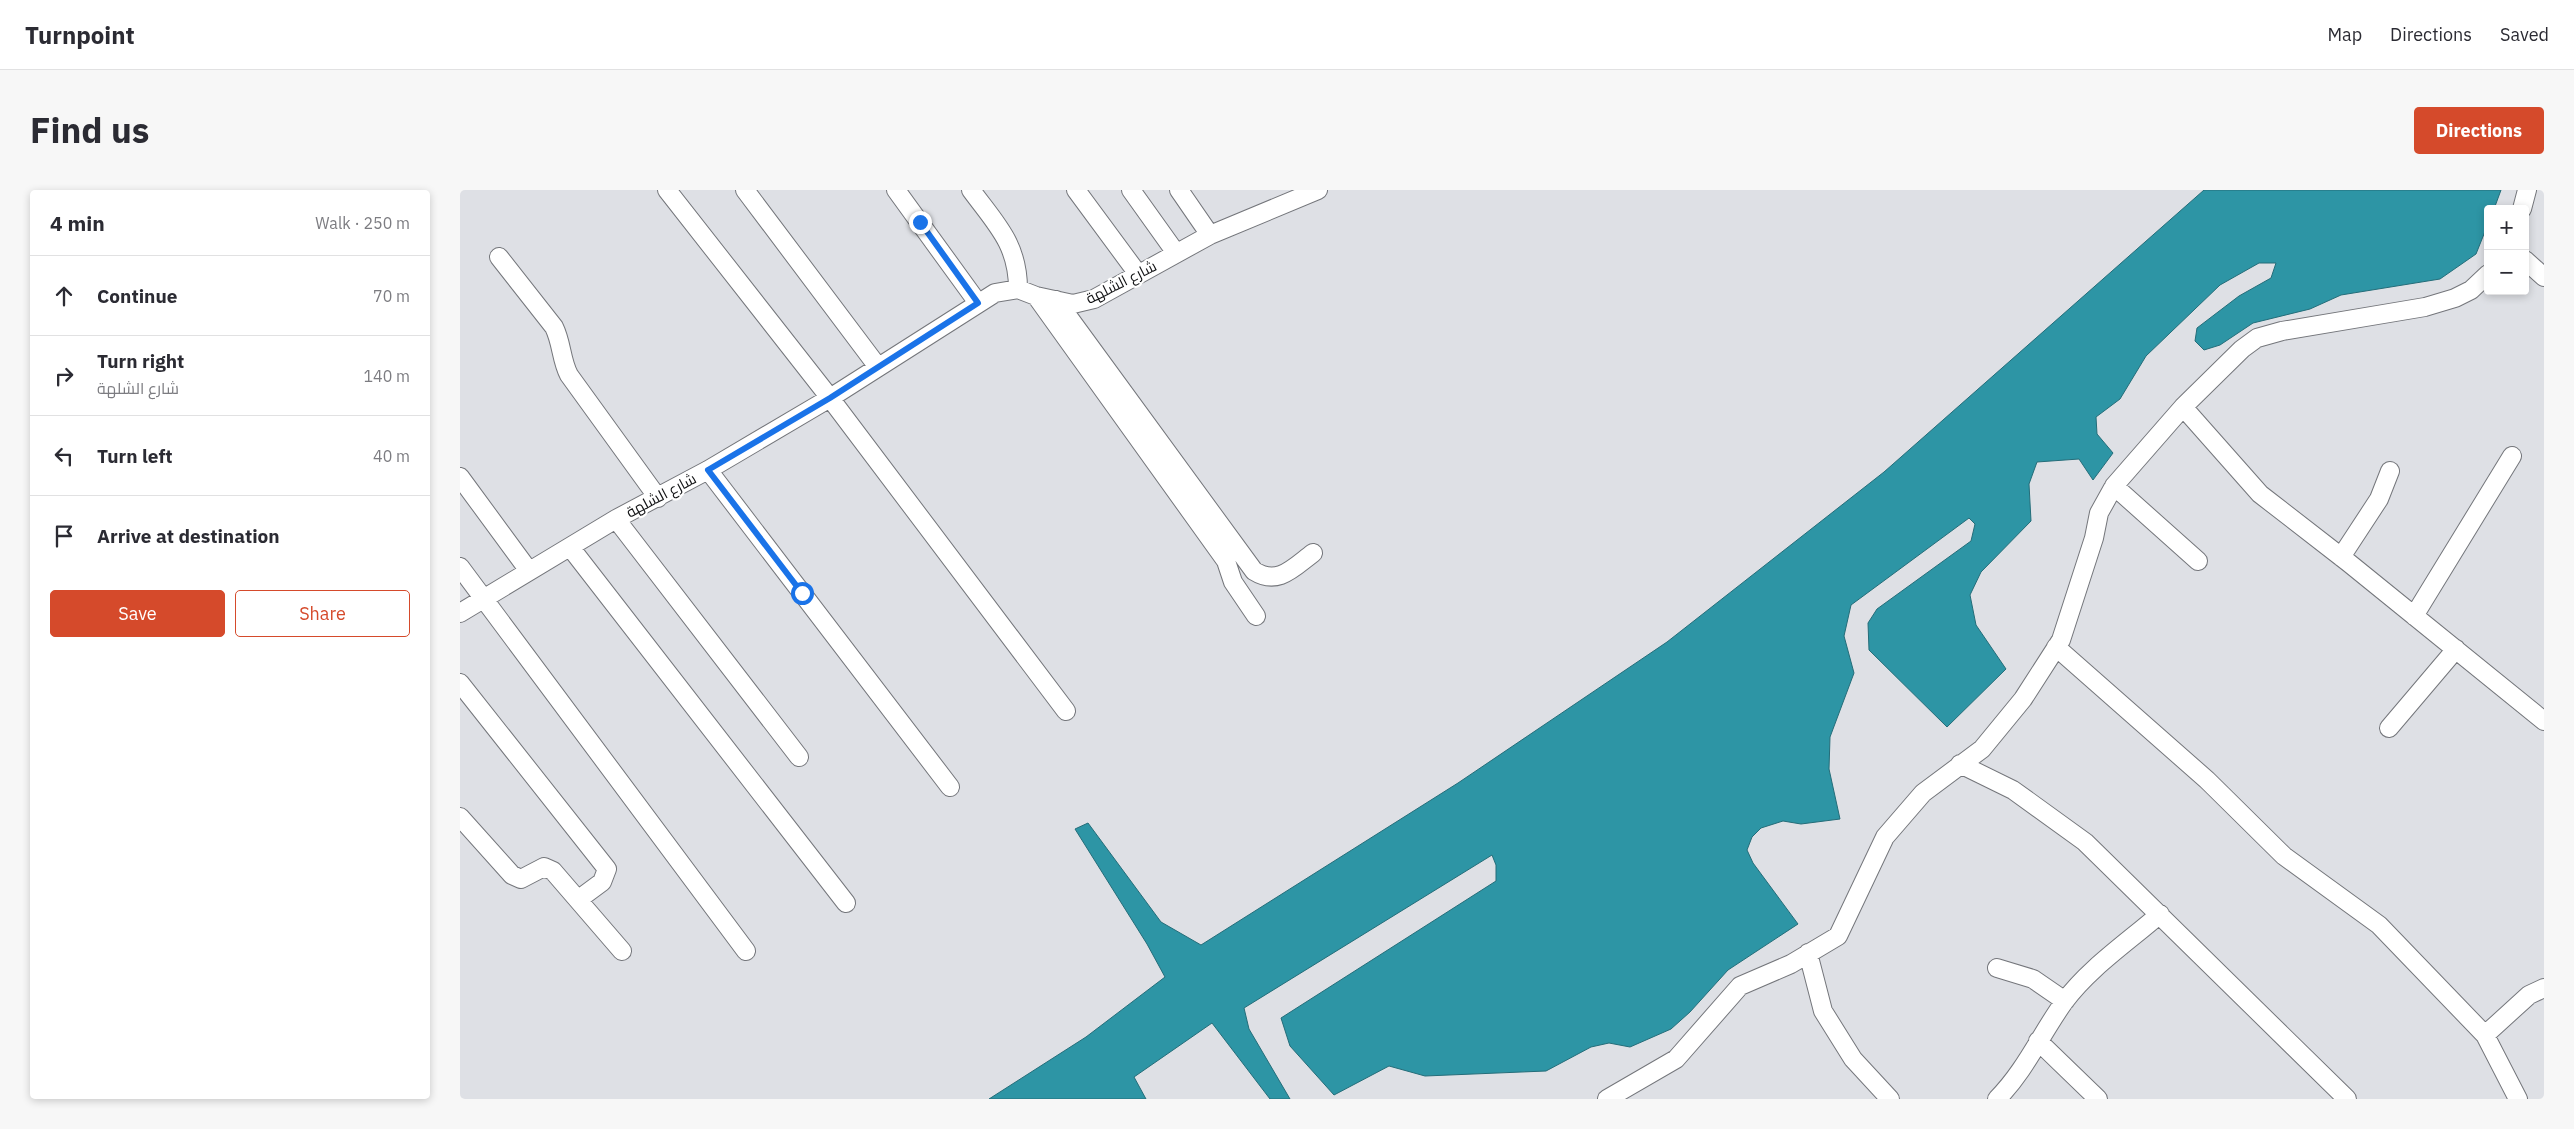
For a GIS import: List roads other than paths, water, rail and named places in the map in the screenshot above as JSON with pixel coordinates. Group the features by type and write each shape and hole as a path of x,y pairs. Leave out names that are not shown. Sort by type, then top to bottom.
{"street":[{"path":"666,190 830,398 1066,711"},
{"path":"745,190 878,367"},
{"path":"896,190 978,303"},
{"path":"971,190 1011,247 1018,272 1018,289"},
{"path":"1076,190 1138,274"},
{"path":"1131,190 1176,253"},
{"path":"1179,190 1210,235"},
{"name":"شارع الشلهة","path":"460,613 616,520 708,470 830,398 995,293 1018,289 1036,296 1073,304 1094,299 1210,235 1318,190"},
{"path":"2523,205 2528,190"},
{"path":"500,257 554,327 559,339 563,361 570,375 658,498"},
{"path":"2529,264 2544,277"},
{"path":"1607,1099 1676,1059 1740,986 1791,964 1838,936 1885,837 1923,793 1982,749 2023,699 2061,640 2094,538 2099,513 2114,486 2183,407 2242,349 2257,338 2282,331 2425,307 2455,298 2471,290 2484,278"},
{"path":"1036,296 1226,561 1233,582 1256,616"},
{"path":"1056,300 1254,571 1264,578 1279,577 1313,553"},
{"path":"2183,407 2260,494 2544,721"},
{"path":"2414,616 2512,456"},
{"path":"708,470 950,787"},
{"path":"2341,557 2379,499 2390,471"},
{"path":"460,477 529,571"},
{"path":"2114,486 2198,561"},
{"path":"616,520 799,757"},
{"path":"570,547 846,903"},
{"path":"460,567 746,951"},
{"path":"2056,647 2207,780 2284,856 2379,925 2485,1035 2518,1099"},
{"path":"2389,728 2456,649"},
{"path":"460,683 607,869 602,882 579,899"},
{"path":"1960,764 2013,790 2085,842 2347,1099"},
{"path":"460,817 512,875 521,879 544,867 553,871 622,951"},
{"path":"1997,1099 2014,1082 2038,1041 2065,1001 2080,984 2160,914"},
{"path":"1808,953 1823,1011 1852,1059 1890,1099"},
{"path":"1997,968 2034,979 2065,1001"},
{"path":"2485,1035 2529,995 2544,988"},
{"path":"2038,1041 2098,1099"}],"water":[{"path":"2204,190 2501,190 2495,205 2484,205 2484,234 2476,254 2440,279 2341,295 2310,309 2253,323 2220,345 2204,350 2195,341 2197,328 2239,296 2271,278 2276,263 2259,263 2220,285 2146,356 2120,399 2096,417 2097,434 2113,453 2093,480 2079,459 2037,462 2029,484 2031,521 1981,572 1970,595 1976,625 2006,669 1947,727 1869,650 1868,623 1877,609 1971,541 1975,524 1969,518 1851,605 1844,636 1854,673 1830,737 1829,769 1840,819 1801,824 1783,821 1761,828 1752,837 1747,850 1753,863 1798,924 1728,970 1690,1012 1671,1029 1630,1047 1609,1043 1591,1047 1546,1071 1425,1076 1389,1066 1334,1095 1290,1046 1281,1018 1496,881 1496,865 1492,855 1244,1008 1249,1029 1290,1099 1270,1099 1212,1023 1134,1077 1146,1099 989,1099 1086,1037 1165,977 1147,944 1075,829 1088,823 1161,922 1201,945 1458,783 1667,642 1884,472"}]}
